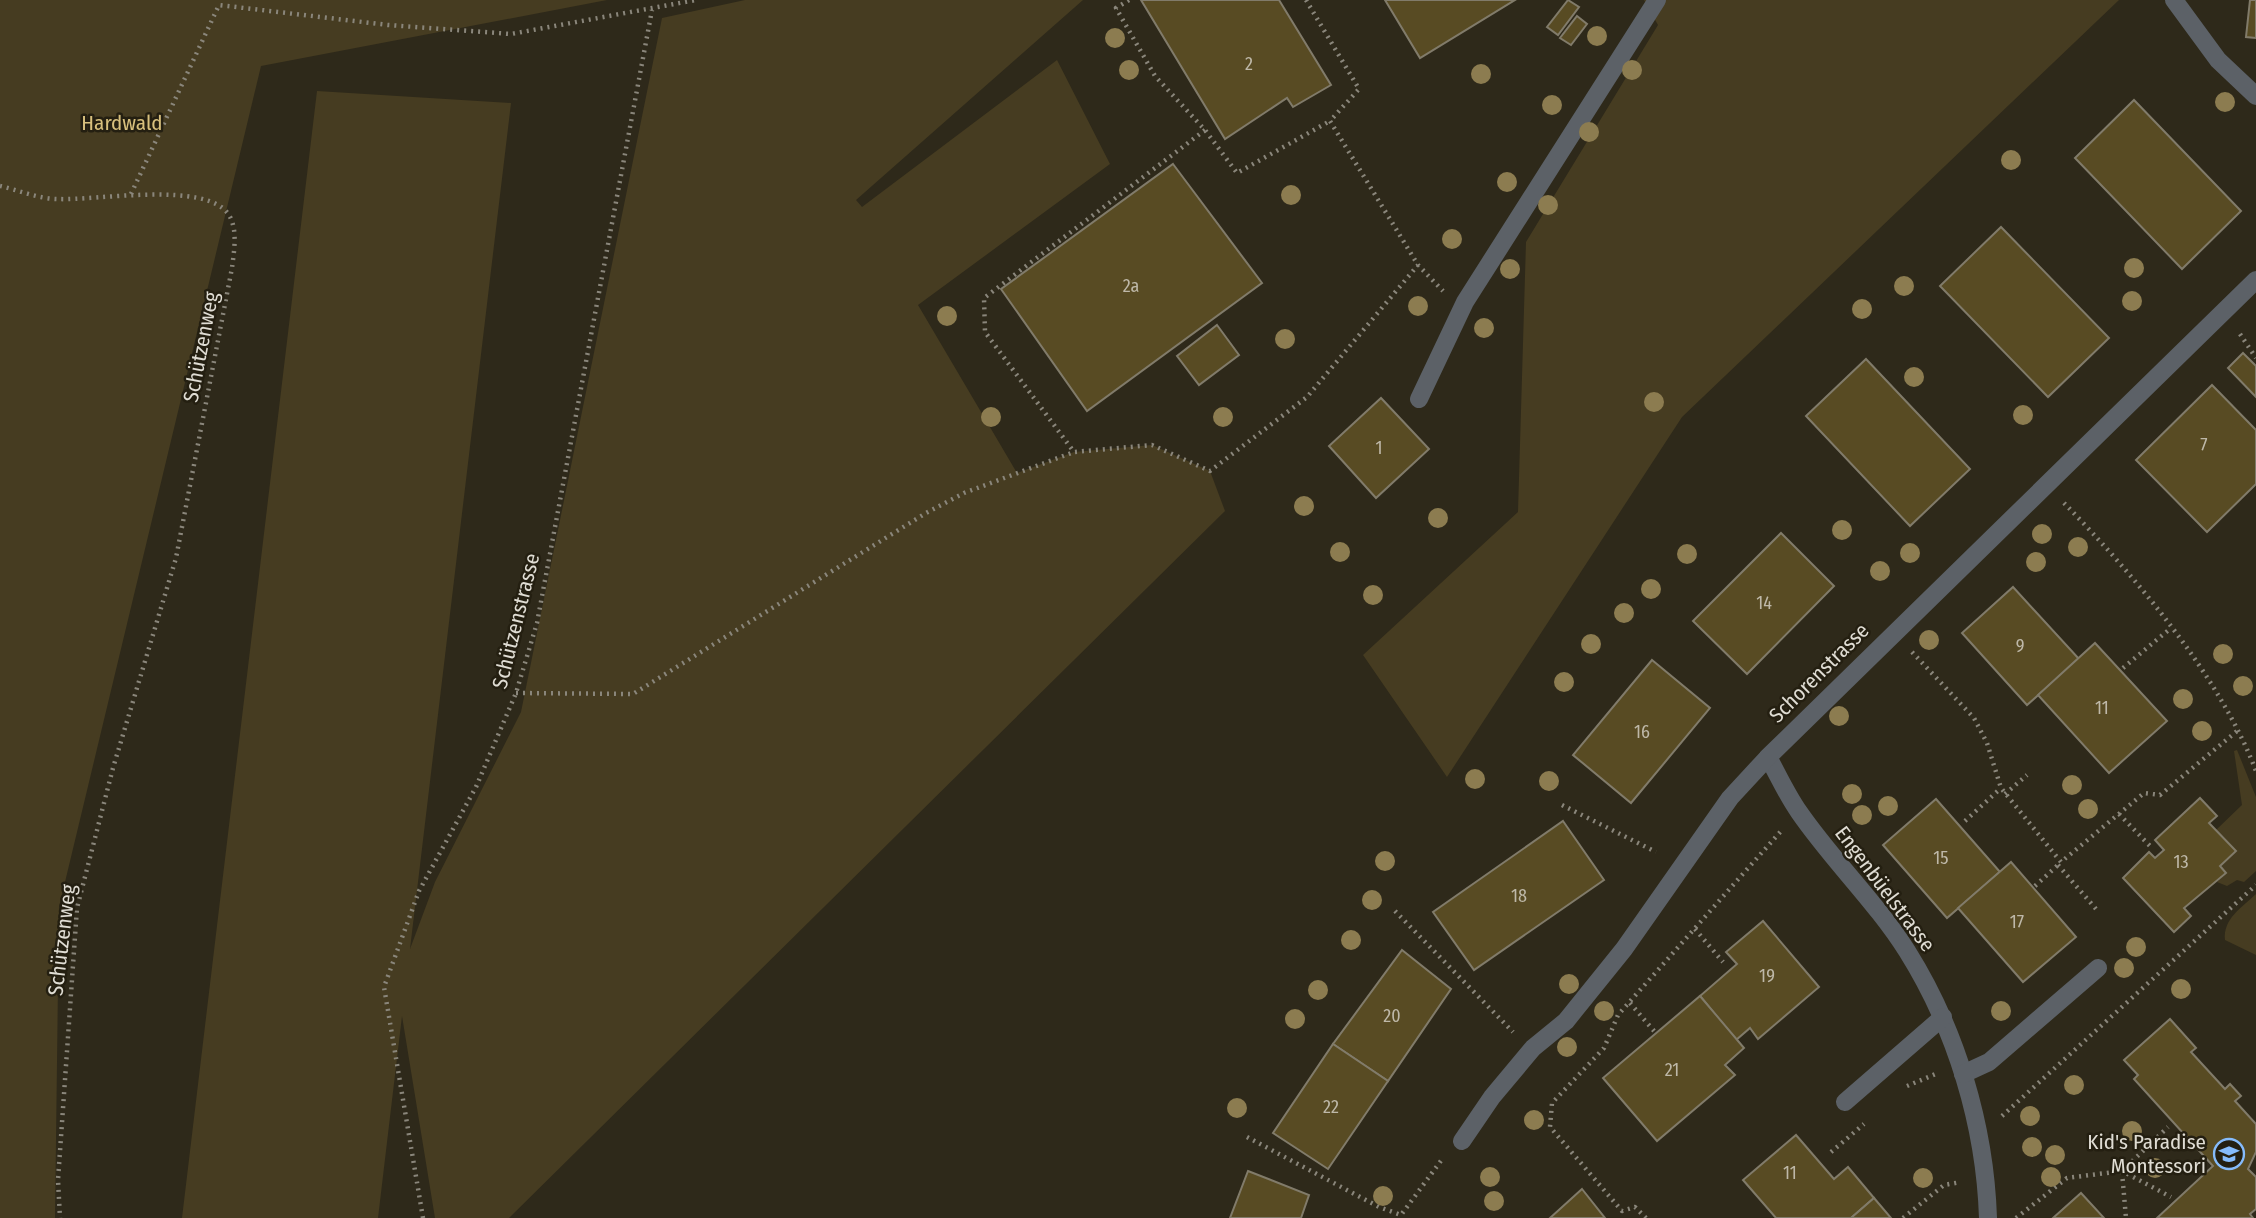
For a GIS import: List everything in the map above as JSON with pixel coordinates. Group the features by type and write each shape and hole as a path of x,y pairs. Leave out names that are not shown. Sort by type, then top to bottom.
{"street":[{"path":"1419,399 1465,302 1657,0"},
{"path":"2174,0 2218,60 2256,96"},
{"name":"Schorenstrasse","path":"1462,1141 1492,1097 1533,1048 1566,1021 1624,949 1730,798 1768,757 2256,280"},
{"name":"Engenbüelstrasse","path":"1768,757 1799,812 1906,950 1943,1017 1963,1074 1982,1163 1988,1218"},
{"path":"1963,1074 1989,1062 2098,968"},
{"path":"1845,1102 1943,1017"}],"path":[{"path":"131,194 219,5 388,25 511,34 696,0"},
{"path":"1129,0 1116,8 1155,76 1205,130 1237,173 1330,121 1359,89 1306,0"},
{"name":"Schützenstrasse","path":"423,1218 384,987 419,891 476,787 516,693 537,623 652,9"},
{"path":"1330,121 1418,265 1442,291 1465,302"},
{"path":"1074,452 985,332 984,298 1205,130"},
{"name":"Schützenweg","path":"0,186 56,199 131,194 210,199 229,215 235,235 176,558 113,768 78,908 58,1180 60,1218"},
{"path":"516,693 634,694 926,513 964,494 1074,452 1152,445 1210,471 1307,397 1418,265"},
{"path":"2244,331 2239,335 2256,358"},
{"path":"2057,495 2108,549 2200,668 2254,757 2256,771"},
{"path":"2123,668 2171,628"},
{"path":"1907,646 1974,718 1987,743 2001,788 2096,909"},
{"path":"2035,886 2144,793 2160,795 2237,731"},
{"path":"2005,794 2027,775"},
{"path":"1965,821 2001,788"},
{"path":"1562,805 1654,854 1663,844"},
{"path":"2119,814 2150,846"},
{"path":"1646,1218 1635,1207 1622,1211 1550,1127 1552,1103 1604,1048 1618,1016 1787,825"},
{"path":"1996,1122 2256,884"},
{"path":"1395,911 1514,1033"},
{"path":"1695,929 1723,962"},
{"path":"1629,1003 1654,1031"},
{"path":"1900,1093 1910,1084 1945,1070"},
{"path":"1831,1152 1870,1118"},
{"path":"2122,1171 2168,1127"},
{"path":"1248,1136 1379,1207 1401,1215 1445,1156 1462,1141"},
{"path":"2122,1171 2126,1218"},
{"path":"2016,1218 2067,1178 2122,1171 2171,1197"},
{"path":"1903,1218 1944,1185 1969,1181"}],"green space":[{"name":"Hardwald","path":"0,0 607,0 261,66 59,907 55,1218 0,1218"},
{"path":"745,0 1083,0 856,200 862,207 1057,60 1110,164 918,305 1017,473 1074,452 1152,445 1210,471 1225,511 509,1218 435,1218 402,1016 378,1218 182,1218 317,91 511,103 410,949 435,882 521,712 662,18"},
{"path":"1644,0 2119,0 1682,417 1447,777 1363,655 1518,512 1526,242 1658,25"},
{"path":"2237,750 2256,797 2256,871 2244,882 2237,880 2227,886 2217,882 2226,873 2220,866 2235,851 2216,830 2242,805 2234,751"},
{"path":"2256,894 2256,955 2225,940 2225,933 2230,920"}],"building":[{"path":"1141,0 1279,0 1331,85 1293,107 1287,98 1225,139"},
{"path":"1385,0 1515,0 1420,58"},
{"path":"1568,0 1579,7 1558,35 1547,27"},
{"path":"2250,0 2256,0 2256,38 2246,37"},
{"path":"1577,16 1587,24 1571,45 1560,38"},
{"path":"2134,100 2241,211 2182,269 2075,158"},
{"path":"1173,164 1262,283 1087,411 1001,289"},
{"path":"2001,227 2109,338 2048,397 1940,286"},
{"path":"1217,325 1239,355 1199,385 1177,356"},
{"path":"2243,353 2256,366 2256,397 2228,368"},
{"path":"1866,359 1970,469 1910,526 1806,416"},
{"path":"2212,385 2256,430 2256,484 2207,532 2136,460"},
{"path":"1381,398 1429,449 1376,498 1329,446"},
{"path":"1781,533 1834,586 1747,674 1693,621"},
{"path":"2013,587 2079,659 2027,705 1962,633"},
{"path":"2095,643 2167,721 2109,773 2038,695"},
{"path":"1652,660 1710,708 1631,803 1573,755"},
{"path":"2200,798 2217,816 2209,823 2236,851 2220,866 2226,873 2184,908 2191,916 2174,932 2123,878 2149,852 2155,858 2164,850 2155,840"},
{"path":"1936,799 2000,872 1947,918 1883,845"},
{"path":"1563,821 1604,880 1474,970 1433,912"},
{"path":"2011,862 2076,937 2023,982 1958,908"},
{"path":"1763,921 1819,987 1758,1039 1750,1028 1736,1040 1700,996 1737,964 1726,952"},
{"path":"1402,950 1451,989 1388,1081 1333,1044"},
{"path":"1700,996 1744,1048 1725,1065 1735,1075 1657,1141 1603,1078"},
{"path":"2170,1019 2196,1048 2191,1052 2225,1089 2230,1084 2241,1096 2235,1101 2256,1124 2256,1152 2248,1169 2256,1177 2256,1209 2250,1214 2253,1218 2157,1218 2213,1166 2134,1079 2138,1075 2124,1060"},
{"path":"1333,1044 1388,1081 1328,1169 1273,1133"},
{"path":"1796,1135 1834,1179 1848,1167 1874,1198 1851,1218 1776,1218 1743,1180"},
{"path":"1248,1171 1309,1195 1301,1218 1230,1218"},
{"path":"1582,1189 1605,1218 1550,1218"},
{"path":"2081,1193 2104,1218 2053,1218"},
{"path":"1874,1198 1891,1218 1851,1218"}],"place":[{"name":"Kid's Paradise Montessori","path":"2229,1154"}]}
